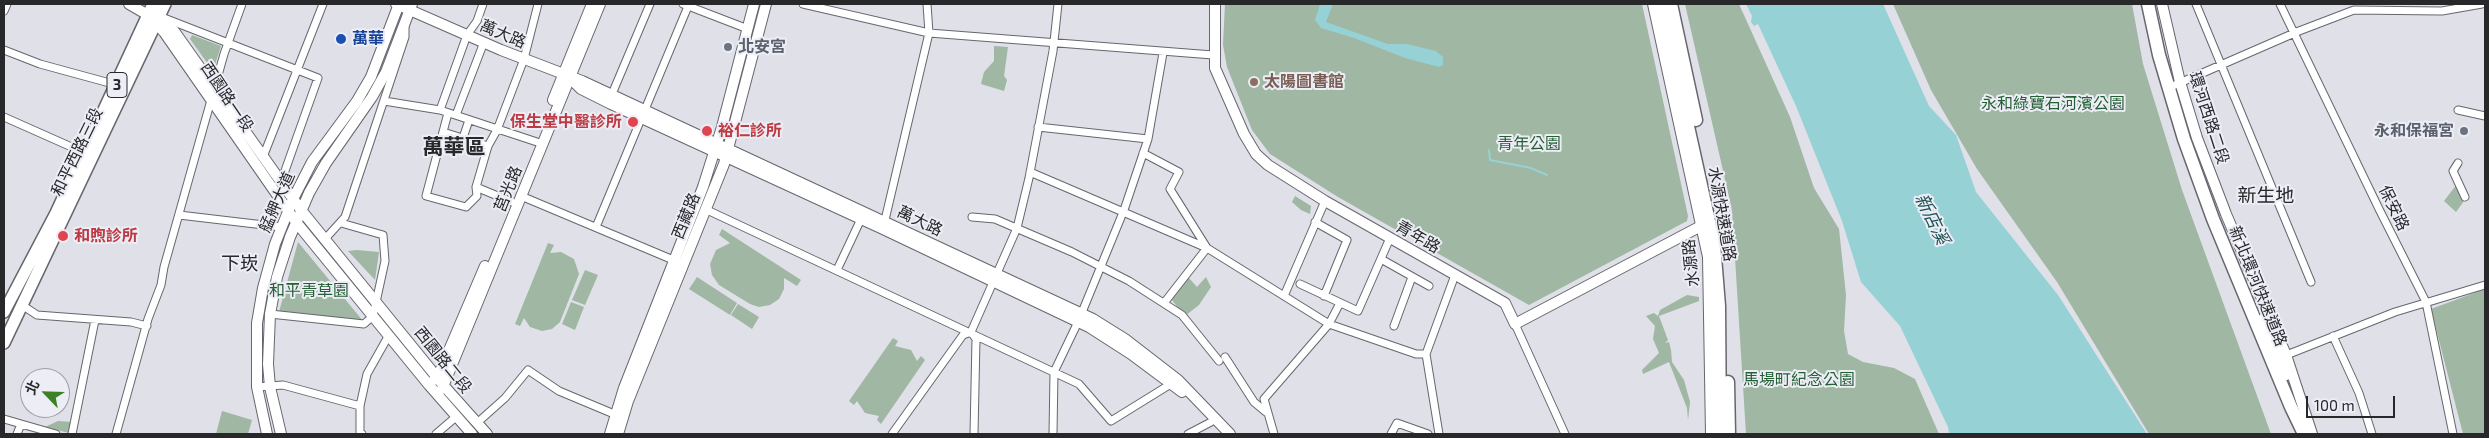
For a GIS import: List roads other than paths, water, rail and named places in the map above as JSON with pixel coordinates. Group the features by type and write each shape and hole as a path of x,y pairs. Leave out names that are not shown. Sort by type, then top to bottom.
{"highway":[{"name":"水源快速道路","path":"1661,4 1714,244 1718,306 1720,434"},
{"name":"水源快速道路","path":"1671,4 1722,240 1730,434"},
{"name":"新北環河快速道路","path":"2148,4 2159,55 2184,139 2214,219 2291,407 2305,434"}],"main road":[{"name":"西園路一段","path":"128,4 152,11 174,31 293,199"},
{"name":"和平西路三段","path":"4,343 38,257 84,154 152,11 165,4"},
{"name":"萬大路","path":"397,4 409,11 612,94 643,114"},
{"name":"艋舺大道","path":"281,434 270,387 270,314 277,277 294,215 293,199 312,162 363,93 397,4"},
{"name":"莒光路","path":"441,381 521,196 592,4"},
{"name":"莒光路","path":"441,381 536,142 600,4"},
{"name":"西藏路","path":"618,434 628,401 679,262 716,147 754,4"},
{"name":"西藏路","path":"610,434 614,414 726,158 766,4"},
{"name":"青年路","path":"1215,4 1213,55 1217,75 1244,134 1256,154 1268,165 1325,201 1505,303 1515,324"},
{"name":"水源路","path":"1653,4 1708,257 1711,434"},
{"name":"環河西路二段","path":"2156,4 2178,84 2197,138 2312,434"},
{"name":"環河西路二段","path":"2162,4 2178,84"},
{"name":"西園路一段","path":"152,11 211,101 294,215"},
{"name":"和平西路三段","path":"4,312 38,257 98,147 152,11"},
{"name":"艋舺大道","path":"267,434 258,387 257,323 267,269 281,227 294,215 326,164 366,108 386,72 409,11"},
{"name":"萬大路","path":"567,75 581,89 643,114 716,147 726,158 1080,318 1110,329 1175,382 1230,434"},
{"name":"萬大路","path":"716,147 728,147 885,220 995,278"},
{"name":"西園路二段","path":"294,215 325,239 441,381 487,434"},
{"name":"西園路二段","path":"294,215 429,385 472,434"},
{"path":"1515,324 1701,226"},
{"name":"和平西路三段","path":"4,327 19,303"},
{"name":"環河西路二段","path":"2282,356 2305,434"},
{"path":"429,385 441,381 439,396"},
{"name":"萬大路","path":"1175,382 1221,434"}],"street":[{"path":"4,11 8,4"},
{"path":"116,434 146,326 161,285 227,44 242,4"},
{"path":"264,157 323,4"},
{"path":"482,4 477,21 467,35 444,111 443,132 426,196 466,207 477,196 476,187 488,146 497,130 524,59 538,4"},
{"path":"612,94 650,4"},
{"path":"596,227 687,4 748,29"},
{"path":"803,4 929,33 1213,55"},
{"path":"885,220 929,33 927,4"},
{"path":"892,434 963,335 971,332 1017,228 1030,172 1054,44 1058,4"},
{"path":"2196,4 2311,282"},
{"name":"保安路","path":"2280,4 2384,220 2426,302 2453,434"},
{"path":"2178,84 2294,34 2358,10 2442,11 2482,4"},
{"name":"西園路一段","path":"152,11 227,44 318,78 281,182"},
{"path":"325,239 341,223 405,37 409,11"},
{"path":"456,115 484,42"},
{"path":"4,50 40,64 117,85"},
{"path":"1052,434 1054,372 1080,318 1124,210 1148,140 1163,52"},
{"path":"384,101 444,111 536,142"},
{"path":"366,108 376,108 379,115"},
{"path":"2458,110 2485,116"},
{"path":"4,117 84,154 98,147"},
{"path":"463,138 469,120"},
{"path":"1038,127 1148,140"},
{"path":"443,132 488,146"},
{"path":"1143,153 1179,172 1170,189 1207,248"},
{"path":"2458,163 2453,171 2465,197"},
{"path":"1030,172 1124,210 1207,248 1329,324 1416,354 1426,354"},
{"path":"476,187 512,202"},
{"path":"521,196 679,262"},
{"path":"1284,296 1325,201"},
{"path":"705,208 1079,384 1111,421 1175,382"},
{"path":"179,214 281,227"},
{"path":"972,216 995,219 1100,265 1164,303 1182,315 1222,359 1254,402 1266,412"},
{"path":"837,270 861,219"},
{"path":"1315,222 1348,240 1324,296"},
{"path":"270,314 364,324 373,316 385,261 383,235 341,223"},
{"path":"1300,284 1358,311 1390,238"},
{"path":"1164,303 1207,248"},
{"path":"1381,259 1429,286"},
{"path":"1439,434 1426,354 1455,275"},
{"path":"1394,326 1412,277"},
{"path":"2282,356 2426,302 2485,285"},
{"path":"19,303 38,315 131,322 146,326"},
{"path":"1274,434 1266,412 1264,399 1329,324 1340,303"},
{"path":"72,434 94,320"},
{"path":"1515,324 1565,434"},
{"path":"971,332 976,339 974,434"},
{"path":"362,434 360,406 367,374 389,335"},
{"path":"2333,336 2359,392 2372,434"},
{"path":"477,423 505,398 528,370 559,391 614,414"},
{"path":"258,387 283,385 360,406"},
{"path":"436,434 457,416"},
{"path":"4,419 44,433 56,434"},
{"path":"1188,434 1211,422"},
{"path":"1391,434 1397,423 1428,434"},
{"path":"18,434 21,424"}],"water":[{"path":"1320,4 1333,4 1326,22 1388,44 1407,44 1436,51 1443,57 1443,65 1439,67 1405,58 1354,38 1321,28 1315,20"},
{"name":"新店溪","path":"1746,4 1883,4 1929,106 1956,135 1976,192 2058,295 2147,434 1949,434 1948,427 1900,326 1861,282 1842,221 1796,106 1758,24 1754,26 1751,22 1752,16"}],"waterway":[{"path":"1489,150 1490,160 1531,168 1547,175"}],"place":[{"name":"萬華","path":"341,39"},
{"name":"北安宮","path":"728,47"},
{"name":"太陽圖書館","path":"1254,82"},
{"name":"保生堂中醫診所","path":"633,122"},
{"name":"裕仁診所","path":"707,131"},
{"name":"永和保福宮","path":"2464,131"},
{"name":"和煦診所","path":"63,236"}],"district":[{"name":"萬華區","path":"454,147"},
{"name":"新生地","path":"2266,196"},
{"name":"下崁","path":"240,264"}],"park label":[{"name":"永和綠寶石河濱公園","path":"2053,104"},
{"name":"青年公園","path":"1529,144"},
{"name":"和平青草園","path":"309,291"},
{"name":"馬場町紀念公園","path":"1799,380"}]}
